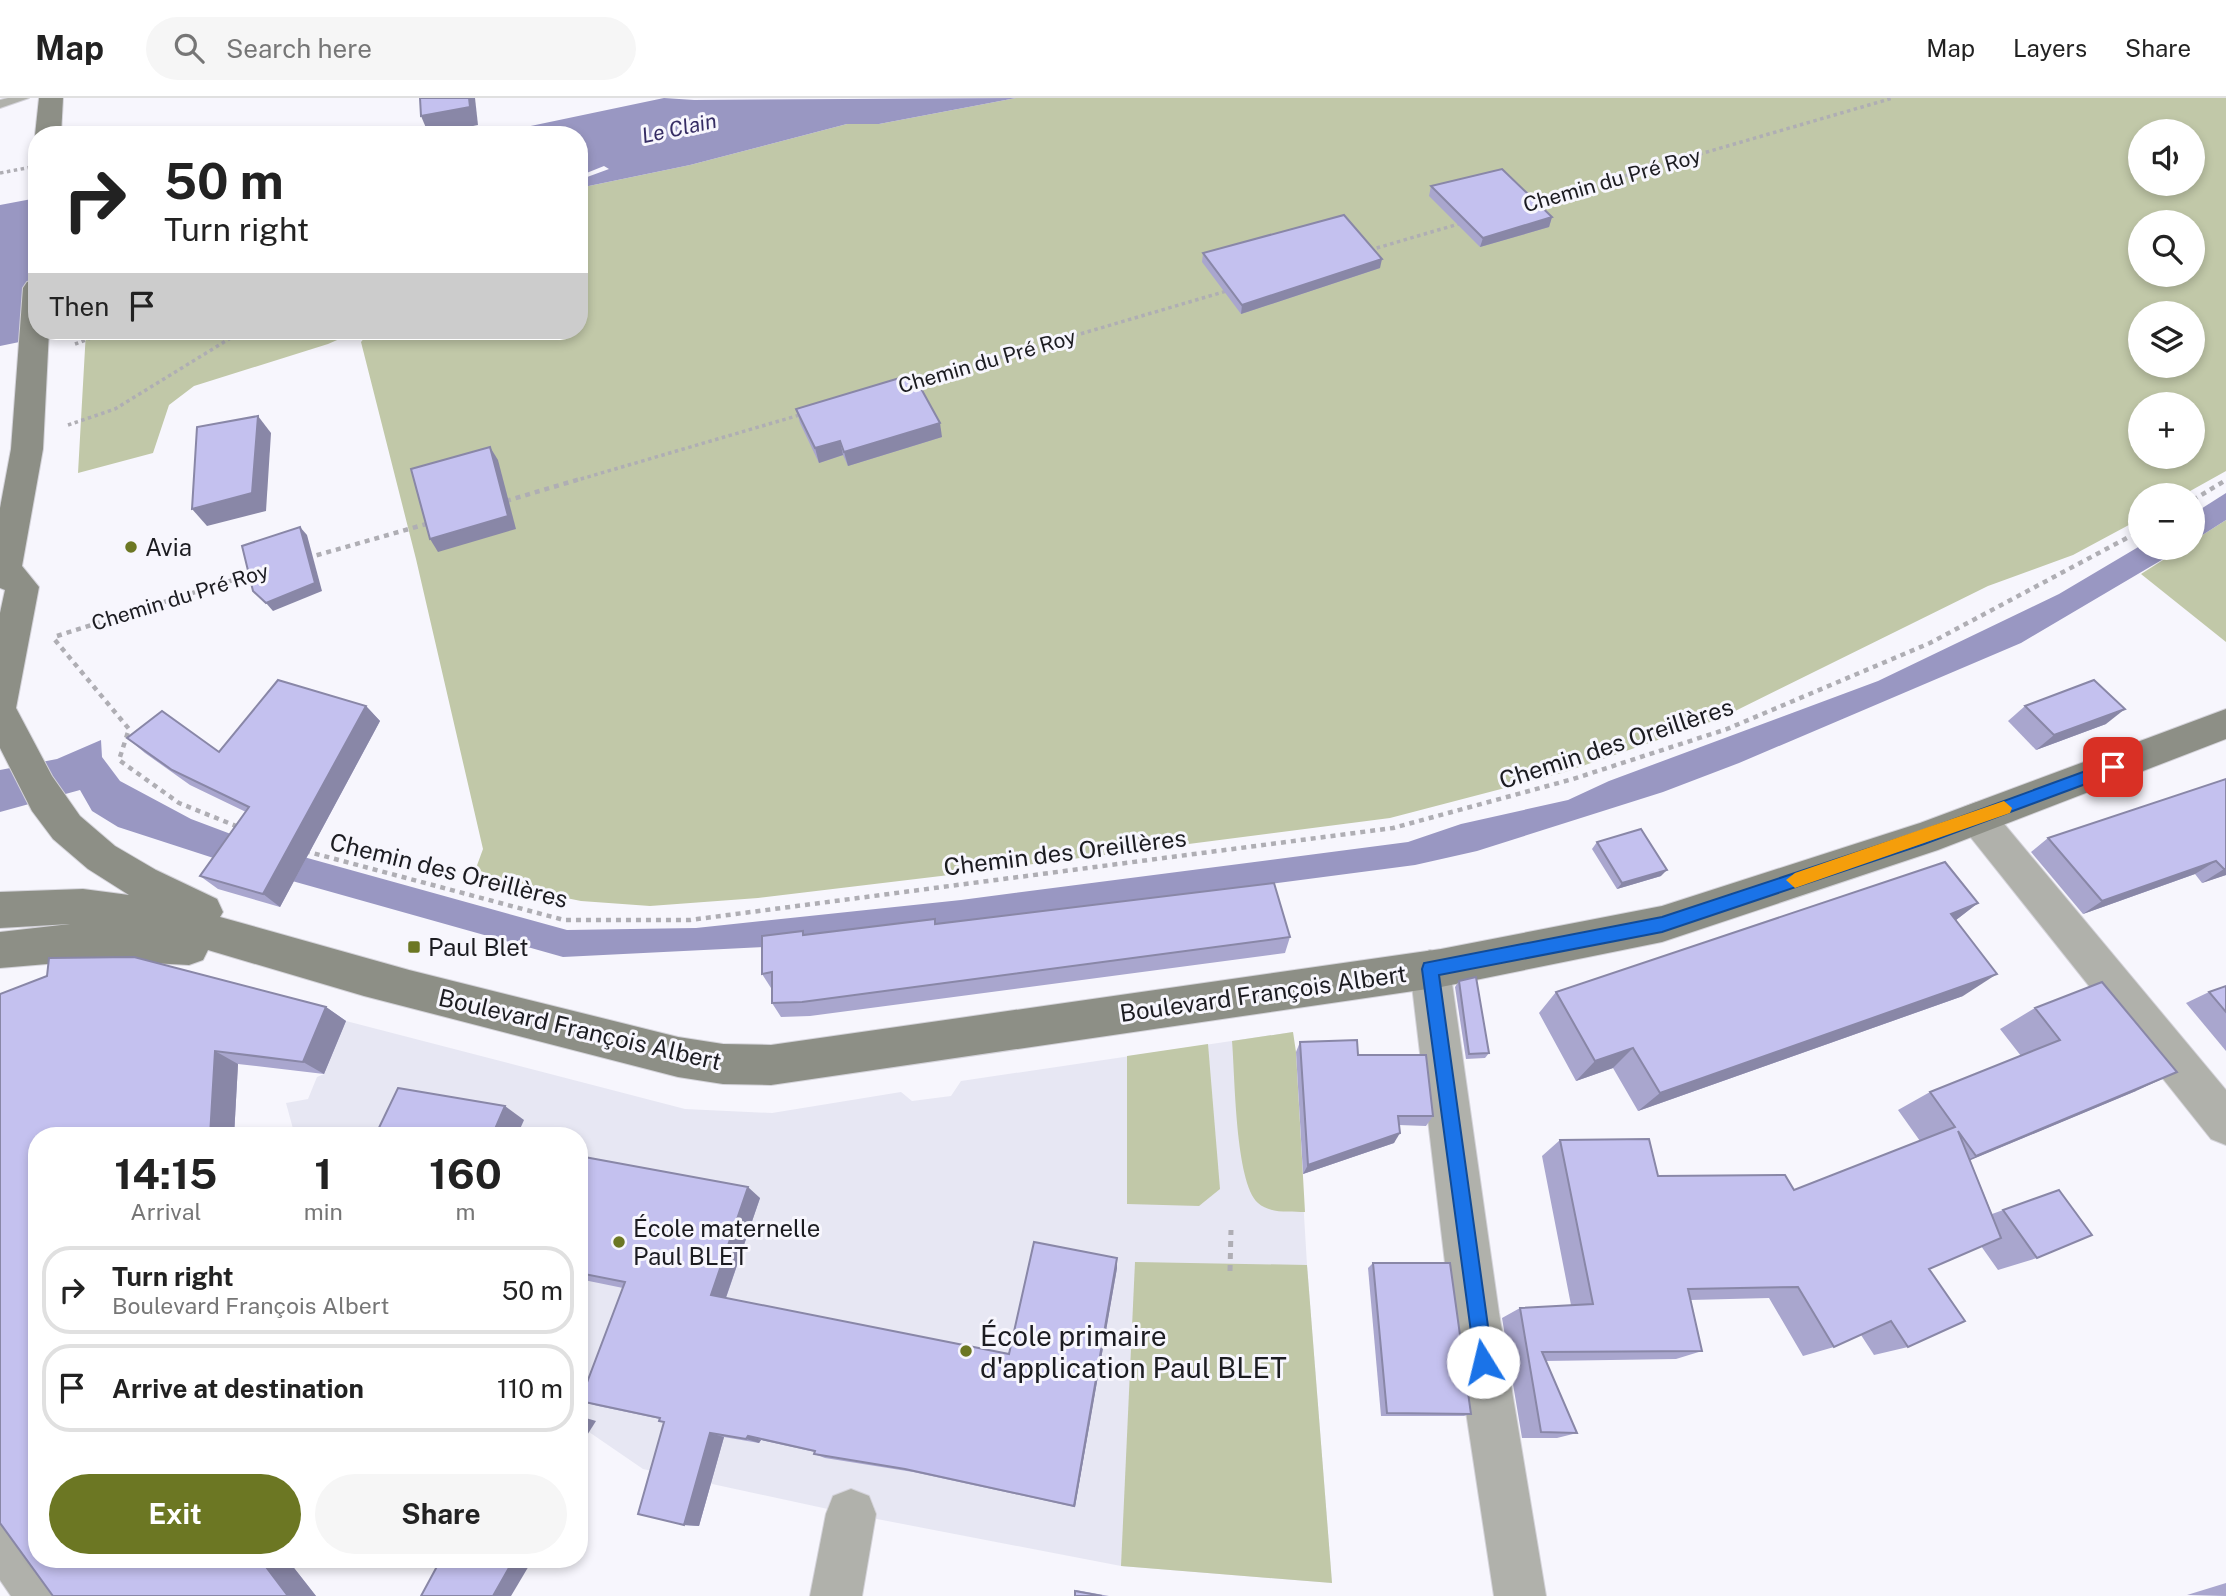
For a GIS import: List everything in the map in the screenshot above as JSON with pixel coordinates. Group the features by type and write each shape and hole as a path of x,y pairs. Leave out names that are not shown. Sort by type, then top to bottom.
{"main road":[{"path":"49,126 51,98"},
{"path":"0,705 6,648 22,587 2,572 28,439 33,340"},
{"path":"0,712 48,800 70,830 122,872 319,965"},
{"name":"Boulevard François Albert","path":"0,910 43,903 132,913 319,965 678,1057 723,1064 771,1065 1430,969 1662,924 1977,818 2226,724"},
{"name":"Boulevard François Albert","path":"0,950 64,943 152,942 319,965"}],"street":[{"path":"1977,818 2226,1124"},
{"path":"1430,969 1475,1312 1520,1596"},
{"path":"836,1596 851,1514"},
{"path":"0,1536 42,1596"}],"lane":[{"path":"0,104 23,98"}],"path":[{"name":"Chemin du Pré Roy","path":"1519,207 1893,98"},
{"path":"0,173 28,168"},
{"path":"1358,253 1465,222"},
{"name":"Chemin du Pré Roy","path":"903,385 1238,288"},
{"path":"28,439 115,409 227,340"},
{"path":"502,502 810,413"},
{"path":"2205,493 2226,480"},
{"name":"Chemin du Pré Roy","path":"301,560 435,521"},
{"name":"Chemin des Oreillères","path":"300,849 564,920 690,920 1393,828 1573,779 1727,729 1930,643 2128,537"},
{"name":"Chemin du Pré Roy","path":"248,831 179,803 119,760 129,729 52,637 261,572"},
{"path":"1230,1271 1231,1230"}],"shaded area":[{"name":"École primaire d'application Paul BLET","path":"346,1021 685,1109 772,1113 901,1092 912,1101 951,1096 961,1081 1293,1032 1307,1265 1332,1583 1121,1566 851,1514 643,1469 588,1430 588,1127 293,1127 286,1103 308,1099 317,1077 324,1074"}],"green space":[{"path":"1016,98 2226,98 2226,471 2204,483 2128,483 2128,525 2073,555 1988,586 1719,719 1562,773 1390,818 758,898 650,906 581,901 472,879 483,849 416,559 361,342 588,340 588,186 690,165 847,124 879,124"},
{"path":"85,340 337,340 194,386 169,405 153,453 78,473"},
{"path":"2226,520 2226,642 2141,574 2163,560 2205,560 2205,533"},
{"path":"1293,1032 1305,1212 1268,1209 1258,1203 1250,1191 1240,1151 1235,1102 1232,1041"},
{"path":"1208,1044 1220,1189 1199,1206 1127,1204 1127,1056"},
{"path":"1135,1262 1307,1265 1332,1583 1121,1566"}],"water":[{"name":"Le Clain","path":"664,98 1016,98 879,124 847,124 690,165 588,186 588,177 609,169 604,166 588,172 588,126 531,126"},
{"path":"28,200 29,340 0,346 0,205"},
{"path":"2226,493 2226,520 2205,533 2205,506"},
{"path":"2128,553 2128,560 2162,560 2021,643 1739,763 1663,792 1477,851 1415,865 807,945 563,957 235,865 118,827 92,811 80,790 0,812 0,770 57,759 101,740 102,757 120,781 191,819 257,844 567,930 696,928 961,900 1408,842 1461,824 1568,800 1609,781 1878,681 2059,594"}],"building":[{"path":"420,98 469,98 470,107 421,116"},
{"path":"1502,169 1552,217 1483,238 1431,186"},
{"path":"1344,215 1382,259 1242,305 1203,253"},
{"path":"913,374 940,423 844,452 840,441 815,448 796,409"},
{"path":"258,416 252,493 192,509 197,427"},
{"path":"490,447 508,516 430,539 411,469"},
{"path":"300,527 315,583 266,603 253,591 242,546"},
{"path":"278,680 366,706 263,894 200,876 249,807 172,770 127,738 162,711 219,752"},
{"path":"2094,680 2125,709 2054,735 2025,706"},
{"path":"2226,779 2226,869 2216,861 2102,901 2048,838"},
{"path":"1641,829 1667,870 1622,883 1597,842"},
{"path":"1945,862 1978,903 1951,914 1997,974 1660,1093 1633,1048 1595,1061 1556,992"},
{"path":"1274,883 1290,937 802,1002 772,1003 772,972 762,974 762,936 803,931 803,935 935,919 935,924"},
{"path":"134,957 326,1007 303,1062 215,1051 211,1127 28,1127 28,1562 0,1523 0,994 47,976 49,958"},
{"path":"1476,977 1489,1053 1469,1054 1459,981"},
{"path":"2102,982 2177,1072 1976,1156 1958,1131 2001,1238 1929,1269 1965,1321 1908,1347 1891,1321 1834,1347 1798,1287 1688,1289 1702,1351 1542,1352 1577,1433 1541,1432 1520,1308 1593,1304 1560,1140 1649,1139 1658,1176 1785,1175 1794,1190 1955,1127 1930,1092 2060,1040 2035,1008"},
{"path":"2226,986 2226,1012 2209,992"},
{"path":"1357,1040 1358,1055 1426,1055 1433,1116 1398,1116 1400,1133 1308,1165 1300,1042"},
{"path":"398,1088 505,1106 496,1127 379,1127"},
{"path":"588,1158 748,1187 711,1295 1009,1354 1034,1242 1117,1258 1074,1506 905,1469 814,1454 815,1451 748,1436 746,1439 710,1433 684,1525 638,1514 664,1422 659,1421 660,1418 588,1403 588,1380 625,1282 588,1275"},
{"path":"2059,1190 2092,1235 2037,1258 2003,1210"},
{"path":"1373,1263 1450,1263 1471,1414 1387,1413"},
{"path":"33,1568 267,1568 288,1596 53,1596"},
{"path":"436,1568 509,1568 493,1596 421,1596"},
{"path":"1075,1591 1102,1596 1075,1596"}],"slow traffic":[{"path":"1795,880 1924,838 2004,808"}],"place":[{"name":"Avia","path":"131,547"},
{"name":"Paul Blet","path":"414,947"},
{"name":"École maternelle Paul BLET","path":"619,1242"},
{"name":"École primaire d'application Paul BLET","path":"966,1351"}],"route":[{"path":"1483,1362 1430,969 1662,924 1924,838 2113,767"}]}
